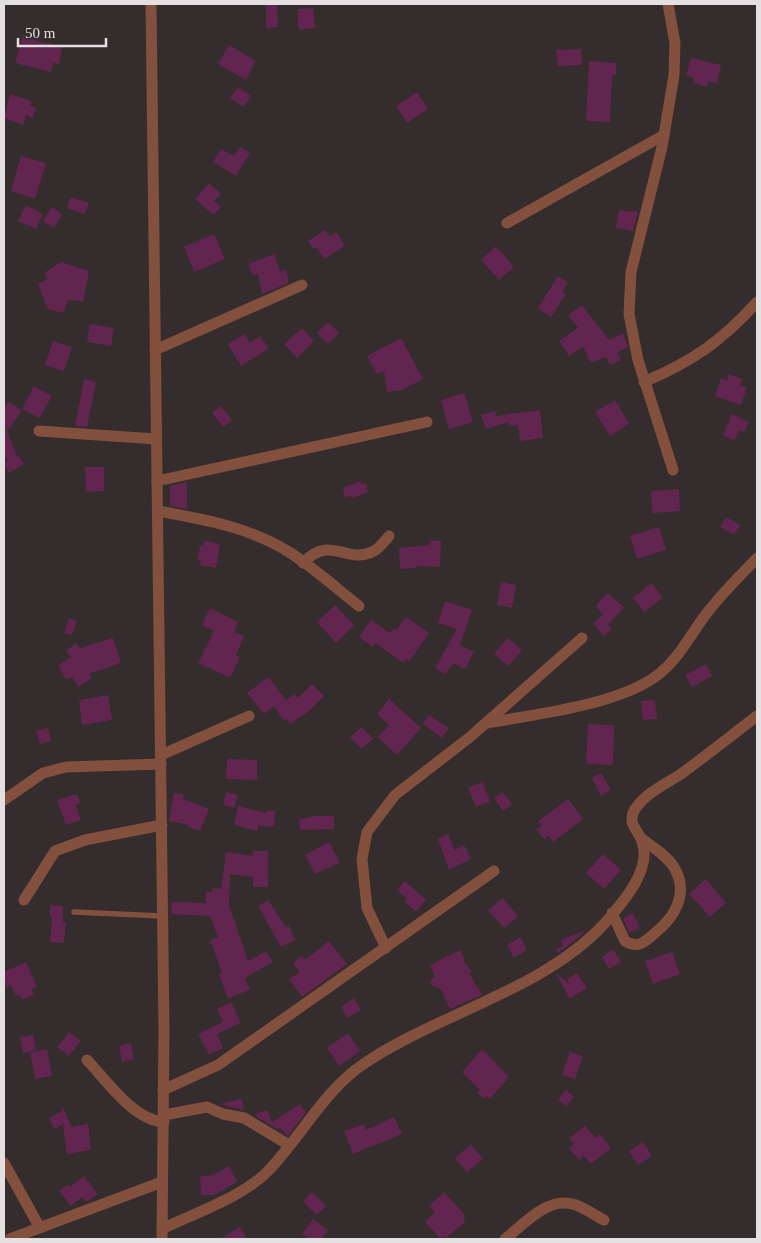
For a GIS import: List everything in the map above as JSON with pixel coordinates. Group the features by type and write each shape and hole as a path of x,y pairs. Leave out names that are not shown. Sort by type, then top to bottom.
{"street":[{"path":"152,4 162,825 164,1118 162,1234 240,1191 267,1172 344,1078 366,1062 413,1036 556,964 604,924 635,882 644,863 641,838"},
{"path":"668,4 675,43 674,75 664,135 631,272 629,314 644,382 673,470"},
{"path":"507,223 664,135"},
{"path":"155,350 302,285"},
{"path":"644,382 679,367 714,345 757,302"},
{"path":"157,481 427,422"},
{"path":"39,431 156,439"},
{"path":"158,511 208,520 239,529 289,552 358,606"},
{"path":"303,563 316,550 370,553 389,536"},
{"path":"486,723 585,703 629,690 659,674 689,642 703,618 725,591 757,558"},
{"path":"386,948 367,908 362,859 367,832 395,795 486,723 582,638"},
{"path":"4,800 43,774 66,767 161,759 249,716"},
{"path":"612,913 625,941 636,945 642,944 667,923 676,907 681,892 675,868 641,838 633,828 631,820 635,810 655,790 680,774 757,716"},
{"path":"24,900 55,851 85,840 162,825"},
{"path":"163,1090 218,1065 494,872"},
{"path":"87,1060 136,1112 152,1121 207,1107 223,1114 244,1118 289,1145"},
{"path":"4,1163 40,1228"},
{"path":"10,1239 162,1182"},
{"path":"505,1239 537,1213 551,1205 560,1203 575,1204 604,1220"}],"lane":[{"path":"74,912 162,916"}],"building":[{"path":"266,4 277,4 278,27 266,28"},
{"path":"313,8 315,28 299,30 297,9"},
{"path":"23,35 40,42 62,46 59,64 53,63 51,72 15,63"},
{"path":"229,45 256,61 246,80 218,64"},
{"path":"581,49 582,65 558,66 556,50"},
{"path":"691,58 721,65 717,84 708,81 707,87 693,83 694,78 686,76"},
{"path":"589,61 616,63 616,75 612,75 610,122 586,121"},
{"path":"238,87 251,96 244,107 230,98"},
{"path":"417,92 428,109 407,123 396,106"},
{"path":"10,94 31,101 30,105 36,108 33,118 26,115 23,125 4,118"},
{"path":"240,147 250,153 236,176 213,162 221,149 234,156"},
{"path":"21,156 46,163 35,199 11,191"},
{"path":"209,183 221,194 214,201 221,207 213,215 195,199"},
{"path":"71,197 89,203 85,214 67,208"},
{"path":"26,205 43,214 36,229 18,221"},
{"path":"52,207 62,214 54,228 43,221"},
{"path":"619,210 638,212 633,231 616,228"},
{"path":"325,230 330,236 336,232 345,246 324,259 316,247 313,249 308,241"},
{"path":"214,234 225,259 194,272 184,247"},
{"path":"496,246 514,267 499,280 481,260"},
{"path":"274,254 280,271 286,270 289,283 262,294 258,274 253,275 248,264"},
{"path":"61,262 89,271 83,302 68,300 63,313 48,309 38,284 48,279 44,273"},
{"path":"558,276 568,282 562,292 566,294 551,317 538,308"},
{"path":"582,305 609,340 623,333 628,347 617,352 621,360 610,365 606,357 591,363 583,347 569,356 559,341 578,328 568,315"},
{"path":"328,322 339,333 328,344 317,333"},
{"path":"90,324 114,328 111,346 87,342"},
{"path":"302,328 314,341 297,358 284,344"},
{"path":"245,334 250,343 260,336 269,348 241,366 228,344"},
{"path":"401,338 423,379 402,390 387,392 384,371 377,374 367,356"},
{"path":"53,341 72,347 64,371 45,365"},
{"path":"729,374 742,379 740,385 747,388 741,405 715,396 721,378 727,381"},
{"path":"84,379 96,382 87,427 75,426"},
{"path":"34,386 52,396 39,418 22,409"},
{"path":"464,393 473,422 449,429 441,400"},
{"path":"615,400 629,424 610,436 595,412"},
{"path":"9,402 22,411 7,431 17,456 24,464 9,473 4,464 7,461 4,452 4,408"},
{"path":"221,406 232,420 223,427 212,413"},
{"path":"540,410 543,438 520,441 518,425 509,426 509,422 486,429 481,415 495,411 496,416"},
{"path":"732,414 749,422 744,432 740,430 734,441 723,435"},
{"path":"85,467 104,467 104,491 86,492"},
{"path":"360,481 361,484 366,483 368,492 353,498 352,496 345,498 343,488"},
{"path":"187,482 187,509 170,506 170,486"},
{"path":"679,489 680,511 652,513 651,491"},
{"path":"726,517 740,525 734,535 720,527"},
{"path":"659,527 666,550 637,559 630,536"},
{"path":"430,540 441,541 440,567 416,566 416,568 400,569 399,548 430,545"},
{"path":"204,541 220,544 216,568 200,565 201,561 198,560 200,546 203,546"},
{"path":"501,582 516,585 512,608 497,605"},
{"path":"652,583 663,598 644,612 633,598"},
{"path":"607,593 624,607 608,625 612,629 604,636 593,623 603,615 596,606"},
{"path":"445,601 472,610 460,645 474,652 465,669 453,663 446,674 435,668 457,629 438,623"},
{"path":"335,605 354,625 336,643 317,622"},
{"path":"210,608 238,622 234,632 244,636 236,655 240,657 230,678 198,663 214,631 202,625"},
{"path":"406,617 429,633 409,662 406,659 404,663 375,643 373,647 359,637 371,620 390,633 394,628 397,630"},
{"path":"69,618 77,621 72,635 64,633"},
{"path":"113,638 121,663 89,674 92,678 78,687 72,677 66,680 58,665 71,657 66,651 76,643 80,648"},
{"path":"508,638 522,650 508,666 494,654"},
{"path":"706,664 712,676 692,687 685,675"},
{"path":"268,677 286,700 295,694 298,698 312,684 324,696 309,711 290,724 287,719 284,721 274,706 264,714 247,693"},
{"path":"108,695 112,720 82,725 79,700"},
{"path":"389,699 421,728 397,755 378,737 389,725 377,714"},
{"path":"655,700 657,719 643,720 641,701"},
{"path":"429,715 449,728 442,738 423,724"},
{"path":"588,724 614,725 613,765 586,764"},
{"path":"362,727 373,739 361,749 350,737"},
{"path":"48,728 51,741 40,744 36,731"},
{"path":"227,759 257,760 257,780 226,779"},
{"path":"601,773 611,790 601,796 592,778"},
{"path":"482,782 490,801 476,807 468,788"},
{"path":"226,792 238,795 234,808 223,805"},
{"path":"502,792 512,804 503,811 494,798"},
{"path":"174,793 184,794 183,799 209,809 200,831 188,827 189,825 169,821"},
{"path":"78,795 80,804 76,805 81,820 66,825 57,800"},
{"path":"568,799 583,819 553,842 549,836 544,839 536,829 542,826 538,821"},
{"path":"238,806 266,813 266,811 275,811 274,827 258,826 257,831 234,825"},
{"path":"316,816 334,816 334,829 300,830 299,819"},
{"path":"448,834 455,850 464,845 471,859 449,870 438,839"},
{"path":"329,842 340,863 315,874 305,855"},
{"path":"253,851 268,851 268,887 253,887 253,877 230,874 229,905 248,961 266,951 273,962 245,978 250,990 228,998 219,975 222,972 210,940 218,937 210,916 171,914 172,902 206,903 206,892 212,892 212,888 221,889 226,852 253,856"},
{"path":"603,854 621,870 604,889 586,873"},
{"path":"706,879 726,903 710,917 689,894"},
{"path":"405,881 426,900 416,912 405,902 407,899 397,890"},
{"path":"503,898 518,917 504,928 488,910"},
{"path":"268,900 286,927 289,926 295,940 281,947 258,906"},
{"path":"50,905 63,906 63,922 66,922 64,943 50,942 52,916 50,916"},
{"path":"633,913 640,928 629,933 623,918"},
{"path":"586,930 558,953 556,949 563,946 561,940"},
{"path":"520,937 527,950 514,958 507,945"},
{"path":"329,941 347,964 302,997 289,979 300,972 293,963 302,956 305,960"},
{"path":"613,949 621,962 609,969 602,957"},
{"path":"460,950 464,961 472,972 469,973 482,995 450,1009 441,989 431,985 431,980 435,976 430,965"},
{"path":"672,952 680,974 653,984 645,961"},
{"path":"26,962 37,987 31,989 34,995 22,1000 20,995 16,996 11,985 6,988 4,972"},
{"path":"556,973 569,984 567,979 577,973 587,988 570,999"},
{"path":"354,998 361,1010 347,1018 341,1007"},
{"path":"231,1002 241,1023 217,1034 223,1048 209,1055 198,1034 223,1022 217,1009"},
{"path":"69,1032 81,1041 69,1056 57,1047"},
{"path":"348,1033 360,1051 339,1066 327,1048"},
{"path":"33,1035 36,1050 23,1053 20,1037"},
{"path":"131,1043 134,1059 122,1062 119,1046"},
{"path":"47,1049 52,1076 35,1079 30,1052"},
{"path":"482,1049 509,1077 490,1099 487,1096 484,1099 477,1093 480,1090 462,1072"},
{"path":"570,1052 583,1056 575,1079 562,1075"},
{"path":"566,1090 574,1097 566,1106 558,1099"},
{"path":"242,1099 244,1110 219,1104"},
{"path":"300,1104 306,1112 288,1136 280,1128 277,1129 254,1115 267,1110 272,1122"},
{"path":"62,1107 72,1127 88,1124 91,1150 67,1154 63,1124 55,1129 49,1118 61,1112"},
{"path":"394,1117 402,1134 353,1154 344,1131 364,1124 366,1130"},
{"path":"585,1126 595,1138 600,1134 611,1148 591,1164 584,1156 579,1160 569,1148 574,1144 569,1138"},
{"path":"643,1142 652,1156 638,1165 629,1151"},
{"path":"471,1144 483,1159 467,1172 455,1158"},
{"path":"229,1166 237,1182 214,1195 201,1195 200,1176 213,1175"},
{"path":"84,1176 98,1194 86,1202 82,1197 71,1206 59,1191 68,1184 70,1187"},
{"path":"312,1192 326,1206 317,1215 303,1202"},
{"path":"444,1192 465,1215 464,1223 446,1238 444,1236 441,1239 425,1222 435,1212 429,1206"},
{"path":"313,1219 328,1230 321,1239 310,1239 302,1234"},
{"path":"240,1227 247,1239 220,1239"}]}
